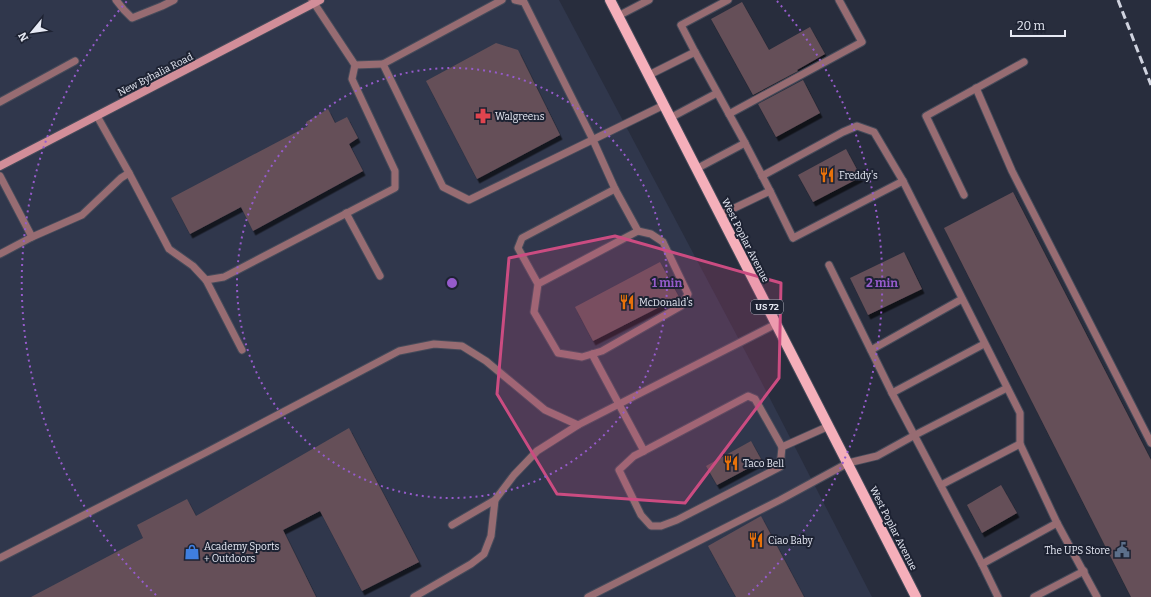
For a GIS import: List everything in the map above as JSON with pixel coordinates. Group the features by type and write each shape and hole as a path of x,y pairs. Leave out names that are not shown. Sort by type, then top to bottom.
{"main road":[{"name":"West Poplar Avenue","path":"610,0 916,597"},
{"name":"New Byhalia Road","path":"0,166 315,1"}],"lane":[{"path":"116,0 132,18 174,0"},
{"path":"355,65 383,64 502,0"},
{"path":"515,0 524,2 593,140 615,189 638,231"},
{"path":"618,16 649,0"},
{"path":"728,0 681,25 745,143 794,238 903,181"},
{"path":"729,114 862,42 839,0"},
{"path":"206,280 224,277 395,188 394,171 352,80 355,65 315,1"},
{"path":"648,75 695,52"},
{"path":"0,102 75,61"},
{"path":"964,195 926,116 1024,62"},
{"path":"383,64 443,187 469,200 664,105"},
{"path":"976,88 1012,171 1151,442"},
{"path":"670,118 717,93"},
{"path":"97,116 169,249 194,266 206,280 242,350"},
{"path":"762,176 843,132 857,126 874,132 903,181 1020,413 1020,444 1057,523 1097,597"},
{"path":"696,169 745,143"},
{"path":"0,254 32,237 82,215 121,178 129,174"},
{"path":"0,176 32,237"},
{"path":"538,284 638,231 652,234 663,242 688,294 681,306 602,350 582,357 558,353 534,312 538,284 518,248 522,238 615,189"},
{"path":"720,215 770,191"},
{"path":"346,213 380,276"},
{"path":"828,265 998,597"},
{"path":"871,350 962,299"},
{"path":"452,525 495,500 514,475 537,451 578,425 776,324"},
{"path":"0,558 400,351 434,344 462,346 486,361 545,410 578,425"},
{"path":"892,392 984,344"},
{"path":"592,354 644,451"},
{"path":"588,597 780,500 848,463 877,456 1007,388"},
{"path":"748,396 755,399 782,447 780,467 677,520 661,526 651,526 641,515 619,470 634,456 644,451 748,396"},
{"path":"782,447 829,426"},
{"path":"941,485 1020,444"},
{"path":"414,597 471,564 484,554 491,536 495,500"},
{"path":"982,564 1057,523"},
{"path":"1034,597 1084,571"}],"highlighted area":[{"path":"615,236 781,283 779,378 685,503 557,494 497,394 509,258"}],"shaded area":[{"path":"0,0 559,0 762,383 872,597 0,597"}],"building":[{"path":"742,2 769,50 810,27 825,54 797,70 798,71 753,95 711,19"},
{"name":"Walgreens","path":"496,43 518,50 560,135 477,179 426,81"},
{"path":"803,80 820,113 776,137 758,104"},
{"path":"328,109 335,123 347,117 358,138 349,144 363,171 253,231 241,207 190,234 171,198 308,126 306,122"},
{"path":"846,149 861,177 813,202 798,175"},
{"path":"1013,192 1151,460 1151,597 1131,597 944,228"},
{"path":"904,252 922,289 868,315 850,278"},
{"name":"McDonald's","path":"660,262 679,297 593,341 575,307"},
{"path":"349,428 419,562 362,591 320,511 283,530 316,597 31,597 143,538 137,525 187,499 196,516"},
{"path":"751,441 762,461 717,485 706,466"},
{"path":"1001,485 1017,513 982,533 967,505"},
{"path":"761,516 804,597 736,597 708,546"}],"railway":[{"path":"1118,0 1151,85"}],"place":[{"name":"Walgreens","path":"483,116"},
{"name":"Freddy's","path":"827,175"},
{"name":"McDonald's","path":"627,302"},
{"name":"Taco Bell","path":"731,463"},
{"name":"Ciao Baby","path":"756,540"},
{"name":"The UPS Store","path":"1122,550"},
{"name":"Academy Sports + Outdoors","path":"192,552"}]}
